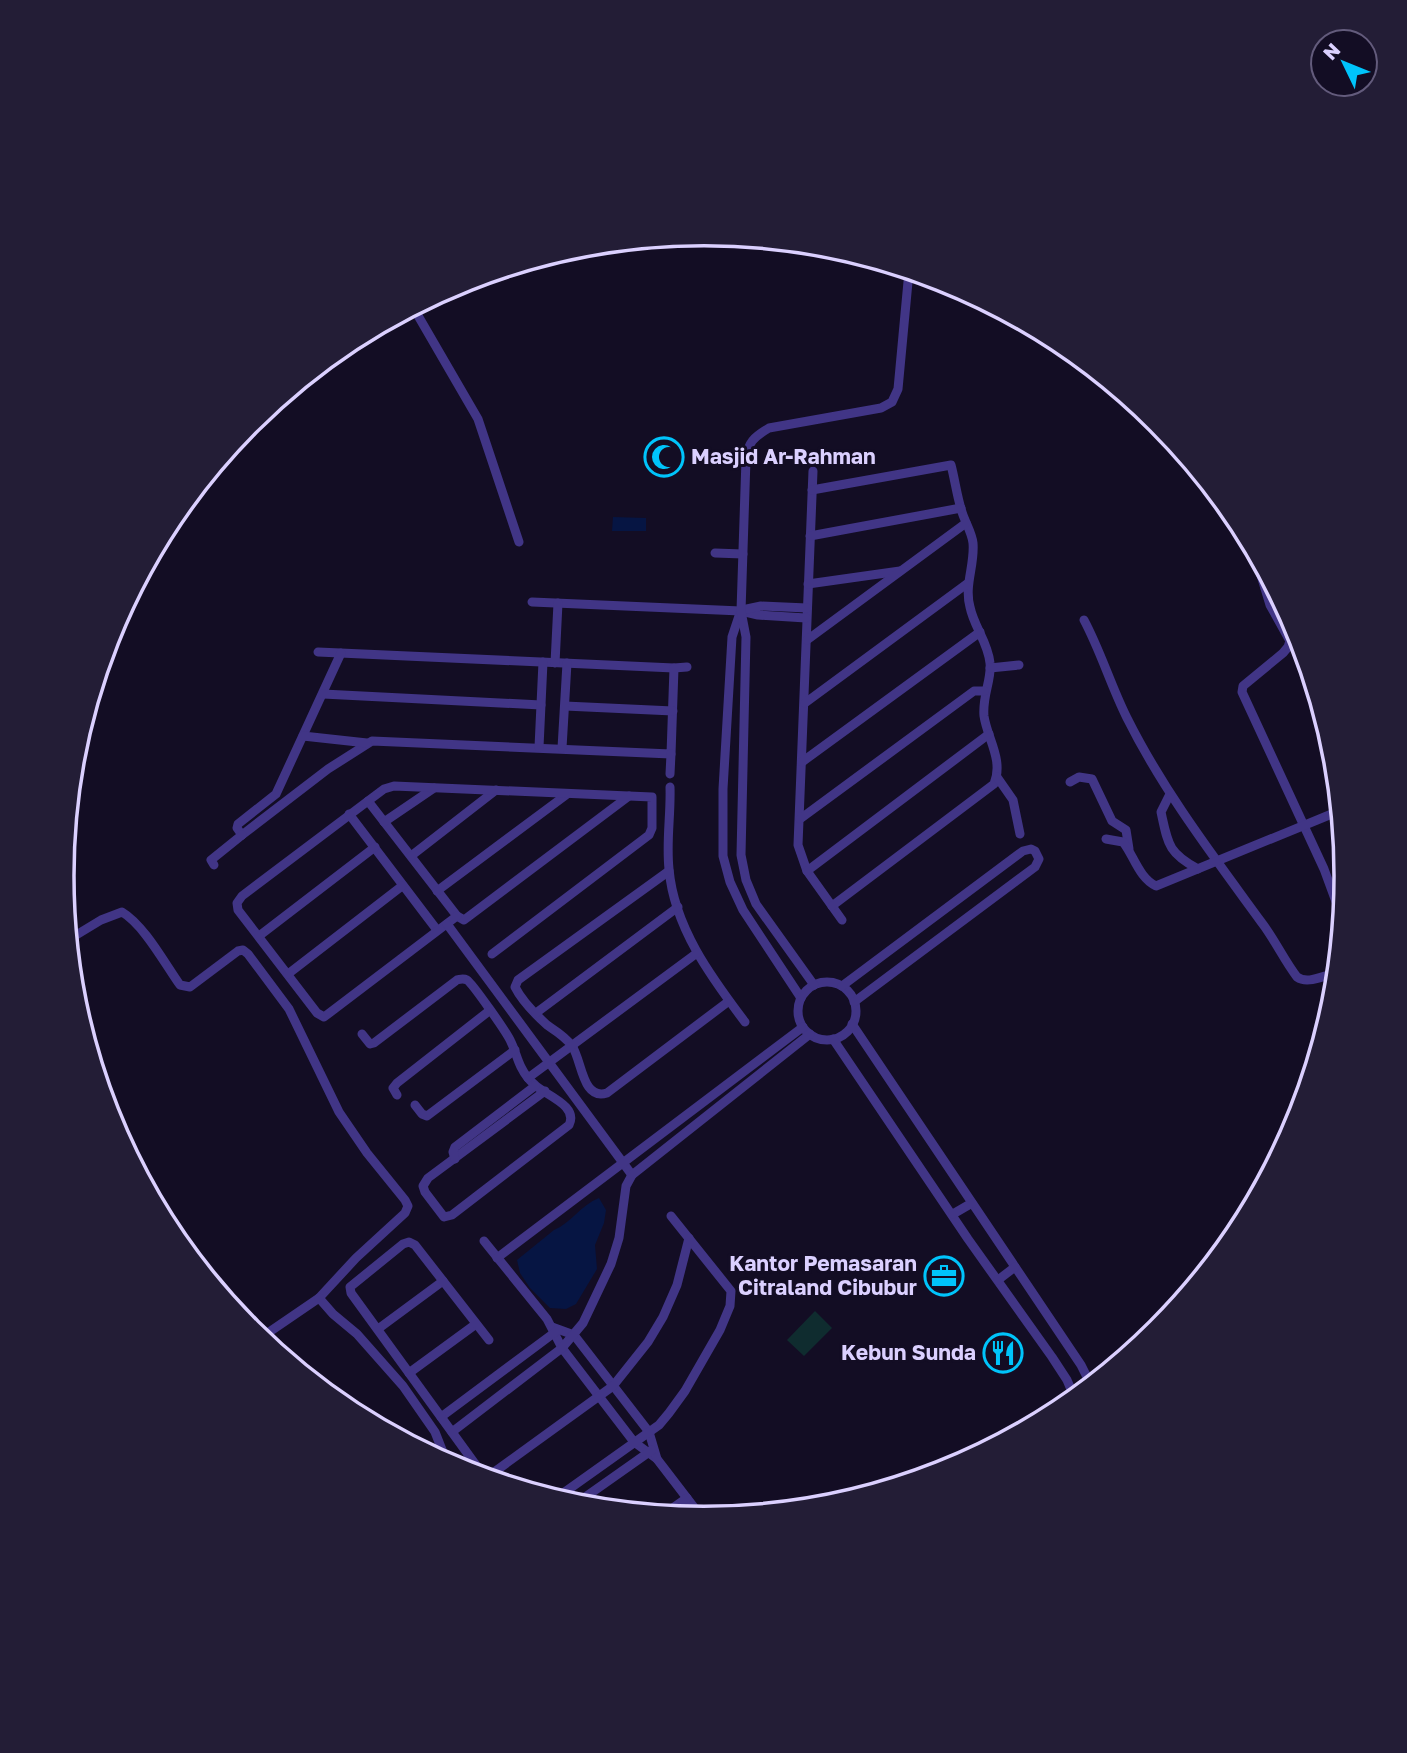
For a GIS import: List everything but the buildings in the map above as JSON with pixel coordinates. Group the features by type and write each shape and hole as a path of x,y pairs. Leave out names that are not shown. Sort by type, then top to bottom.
{"street":[{"path":"814,985 756,904 746,880 741,855 746,637 741,611 746,459 748,445 755,436 769,428 881,408 892,402 898,389 908,281"},
{"path":"418,315 478,419 519,542"},
{"path":"812,490 951,465 961,509 973,540 968,583 969,605 989,655 990,668 984,691 985,720 996,752 997,777 994,784 832,906"},
{"path":"813,471 798,845 807,872 842,920"},
{"path":"810,536 961,509"},
{"path":"807,640 966,523"},
{"path":"715,553 743,554"},
{"path":"808,584 901,571"},
{"path":"805,703 968,583"},
{"path":"1267,594 1283,628"},
{"path":"532,602 741,611 761,606 806,613"},
{"path":"555,663 558,603"},
{"path":"741,611 732,637 723,789 723,856 730,882 743,910 802,998"},
{"path":"1084,620 1127,718 1170,794 1226,877 1264,925 1297,977 1300,980 1325,978"},
{"path":"802,762 980,632"},
{"path":"1289,644 1283,653 1243,686 1242,690 1333,894"},
{"path":"318,652 687,667"},
{"path":"242,835 237,828 238,824 276,794 341,653"},
{"path":"539,747 544,662"},
{"path":"562,748 567,663"},
{"path":"990,668 1019,665"},
{"path":"670,774 674,668"},
{"path":"800,819 974,691 984,691"},
{"path":"323,694 541,705"},
{"path":"565,706 673,711"},
{"path":"807,872 989,734"},
{"path":"303,736 367,743 380,740 671,754"},
{"path":"215,864 211,860 242,835 328,769 367,743"},
{"path":"997,777 1013,800 1020,834"},
{"path":"1070,782 1079,777 1092,779 1112,821 1126,830 1129,849"},
{"path":"457,916 324,1017 317,1013 238,910 237,903 242,896 349,814 384,789 394,786 652,797 652,828 649,835 492,954"},
{"path":"670,787 669,871 678,907 697,953 745,1022"},
{"path":"384,822 434,788"},
{"path":"411,856 496,790"},
{"path":"276,794 283,803"},
{"path":"1170,794 1161,812 1172,850 1198,869"},
{"path":"437,891 566,795"},
{"path":"368,800 437,891 457,916 464,920 629,796"},
{"path":"349,814 437,930"},
{"path":"1106,839 1119,839 1129,849 1144,876 1156,886 1330,814"},
{"path":"259,936 375,847"},
{"path":"842,986 1023,851 1035,851 1039,859 1034,867 854,1002"},
{"path":"669,871 519,980 515,987 536,1013 572,1045 580,1060 586,1084 594,1093 601,1095 729,1001"},
{"path":"288,974 402,886"},
{"path":"536,1013 678,907"},
{"path":"77,935 101,920 122,912 150,942 180,985 185,987 190,987 243,950 273,985 299,1027 339,1112 408,1206 405,1213 356,1258 319,1298 269,1332"},
{"path":"447,924 632,1175"},
{"path":"528,1078 697,953"},
{"path":"362,1034 370,1044 374,1043 457,980 464,979 470,982 502,1025 528,1078 535,1086 545,1091 559,1101 570,1114 569,1125 452,1215 444,1217 425,1192 423,1186 428,1178 545,1091"},
{"path":"828,982 842,986 854,1002 852,1024 844,1033 833,1039 821,1039 810,1034 803,1027 798,1015 802,998 814,985 828,982"},
{"path":"397,1095 394,1088 397,1083 489,1011"},
{"path":"852,1024 1087,1376"},
{"path":"497,1258 803,1027"},
{"path":"452,1432 562,1348 574,1335 598,1294 611,1264 619,1238 626,1186 632,1175 810,1034"},
{"path":"833,1039 1070,1388"},
{"path":"415,1105 427,1116 515,1050"},
{"path":"766,1054 774,1064"},
{"path":"455,1159 455,1147 535,1086"},
{"path":"953,1214 972,1203"},
{"path":"567,1491 659,1425 685,1391 715,1339 730,1306 730,1291 726,1284 671,1216"},
{"path":"496,1471 613,1386 648,1342 663,1317 677,1285 689,1237"},
{"path":"484,1241 556,1330 562,1348 634,1442 651,1451 693,1506"},
{"path":"476,1464 351,1293 350,1287 403,1244 415,1245 489,1340"},
{"path":"998,1280 1015,1267"},
{"path":"378,1329 443,1281"},
{"path":"319,1298 332,1314 358,1334 403,1386 435,1432 442,1450"},
{"path":"409,1373 476,1324"},
{"path":"556,1330 574,1335 649,1432 651,1451"},
{"path":"441,1417 556,1330"},
{"path":"588,1495 651,1451"},
{"path":"677,1505 687,1498"}],"green space":[{"path":"815,1311 832,1328 804,1356 787,1340"}],"water":[{"path":"613,517 646,518 646,531 612,531"},
{"path":"599,1198 606,1210 595,1245 597,1269 576,1304 566,1309 550,1308 530,1288 520,1273 517,1260"}],"place":[{"name":"Masjid Ar-Rahman","path":"664,457"},
{"name":"Kantor Pemasaran Citraland Cibubur","path":"944,1276"},
{"name":"Kebun Sunda","path":"1003,1353"}]}
